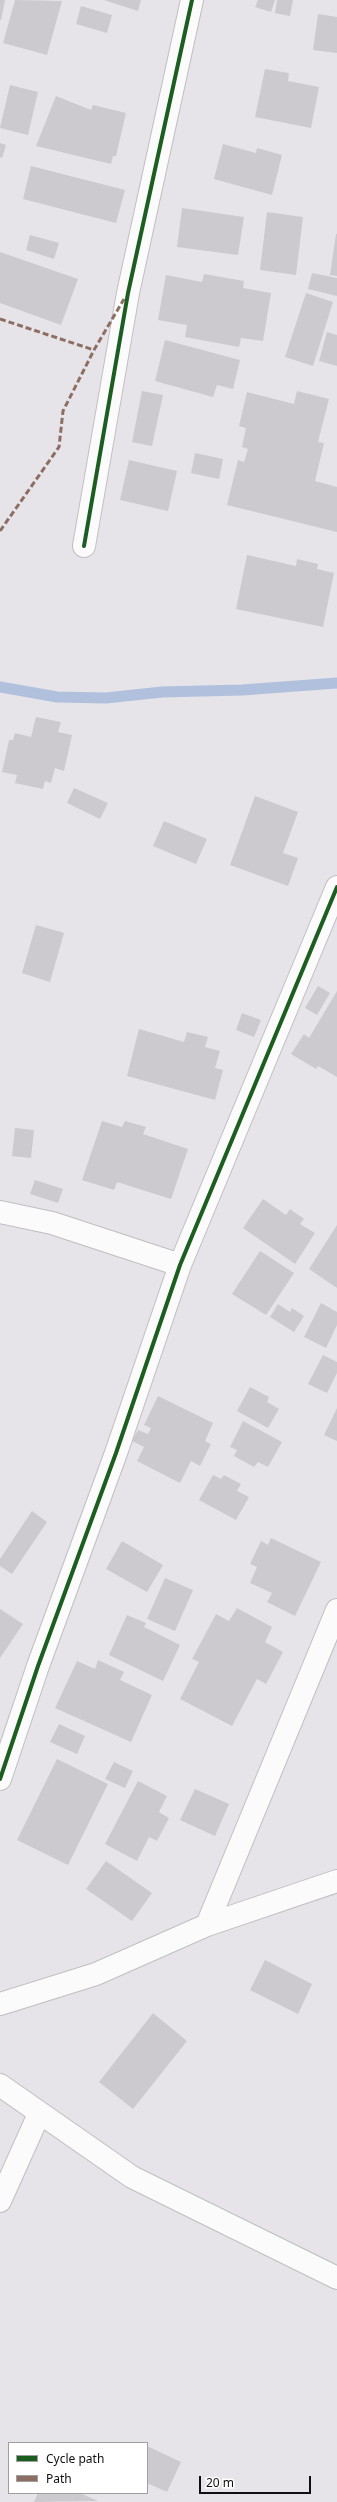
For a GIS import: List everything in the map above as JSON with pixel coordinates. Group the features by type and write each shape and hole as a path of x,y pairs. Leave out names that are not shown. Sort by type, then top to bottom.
{"street":[{"path":"84,546 128,293 192,0"},
{"path":"0,1779 38,1666 116,1453 180,1265 337,887"},
{"path":"0,1212 52,1223 180,1265"},
{"path":"207,1925 337,1610"},
{"path":"0,2004 96,1974 207,1925 337,1881"},
{"path":"0,2085 39,2114 132,2177 337,2278"},
{"path":"0,2201 39,2114"}],"building":[{"path":"0,0 5,0 1,20 0,20"},
{"path":"15,0 62,1 47,55 3,43"},
{"path":"104,0 141,0 138,11"},
{"path":"258,0 275,0 271,12 255,7"},
{"path":"277,0 293,0 290,16 275,13"},
{"path":"81,6 112,15 107,33 76,24"},
{"path":"318,14 337,17 337,53 313,50"},
{"path":"265,69 289,73 288,81 319,87 311,128 255,117"},
{"path":"10,85 38,92 28,135 0,128"},
{"path":"56,96 91,110 93,105 126,113 116,156 113,156 111,164 36,146"},
{"path":"0,143 6,145 2,158 0,157"},
{"path":"223,144 256,153 257,148 282,155 272,195 214,179"},
{"path":"31,166 125,190 116,223 23,199"},
{"path":"182,208 244,217 238,255 177,247"},
{"path":"267,212 303,217 296,275 260,270"},
{"path":"337,234 337,276 330,275"},
{"path":"30,235 59,243 54,259 26,250"},
{"path":"0,252 78,279 61,325 0,303"},
{"path":"312,273 337,278 337,296 308,289"},
{"path":"204,274 244,281 243,288 271,293 263,341 241,338 239,347 185,337 187,325 158,320 166,275 202,282"},
{"path":"306,293 333,302 313,366 285,357"},
{"path":"327,332 337,335 337,366 319,361"},
{"path":"165,340 240,360 233,389 217,385 213,397 155,381"},
{"path":"142,391 163,395 152,446 132,442"},
{"path":"297,391 329,399 318,442 324,443 315,481 337,487 337,532 227,505 238,460 244,462 248,449 242,447 246,428 239,426 247,392 294,404"},
{"path":"195,453 223,459 219,479 191,473"},
{"path":"129,460 177,471 168,511 120,500"},
{"path":"247,555 296,566 297,559 318,564 317,569 334,573 323,627 236,609"},
{"path":"36,717 61,722 58,732 72,735 64,771 55,768 51,783 45,781 43,789 15,783 17,775 2,772 9,740 13,740 15,733 31,737"},
{"path":"74,788 108,803 100,819 67,803"},
{"path":"255,796 298,812 283,853 298,858 288,886 230,865"},
{"path":"164,821 207,839 196,864 153,846"},
{"path":"36,925 64,933 50,982 22,973"},
{"path":"318,986 330,993 317,1015 305,1008"},
{"path":"337,991 337,1077 318,1066 316,1069 291,1054 304,1034 309,1038"},
{"path":"242,1013 261,1020 254,1037 236,1030"},
{"path":"139,1029 184,1042 187,1032 208,1037 205,1047 220,1051 215,1068 223,1070 215,1100 127,1076"},
{"path":"102,1121 122,1127 125,1121 146,1127 143,1134 188,1149 171,1199 117,1182 114,1190 82,1180"},
{"path":"15,1128 34,1130 31,1158 12,1156"},
{"path":"35,1180 63,1189 58,1203 30,1194"},
{"path":"263,1199 286,1215 290,1209 304,1219 300,1224 315,1233 295,1264 243,1228"},
{"path":"337,1225 337,1288 309,1269"},
{"path":"260,1251 294,1273 266,1315 232,1294"},
{"path":"321,1303 337,1312 337,1325 326,1348 304,1337"},
{"path":"278,1304 290,1312 292,1308 304,1316 294,1332 270,1317"},
{"path":"323,1355 337,1362 337,1373 327,1393 308,1384"},
{"path":"250,1387 269,1397 267,1402 279,1409 268,1428 237,1411"},
{"path":"158,1396 213,1423 205,1441 211,1444 200,1466 191,1461 180,1483 137,1461 144,1447 132,1441 138,1430 148,1434 151,1428 144,1425"},
{"path":"337,1408 337,1441 324,1435"},
{"path":"243,1421 282,1442 268,1467 258,1462 254,1467 234,1456 237,1450 230,1447"},
{"path":"213,1475 221,1479 224,1475 241,1484 237,1491 249,1497 236,1520 199,1500"},
{"path":"32,1511 47,1522 12,1574 0,1566 0,1559"},
{"path":"271,1538 321,1562 295,1616 267,1602 272,1593 250,1583 257,1567 250,1564 261,1541 268,1545"},
{"path":"122,1541 163,1565 147,1592 106,1569"},
{"path":"165,1578 193,1590 175,1631 147,1619"},
{"path":"237,1608 272,1627 265,1642 283,1652 266,1684 257,1679 232,1726 180,1699 199,1662 192,1659 216,1614 229,1621"},
{"path":"0,1609 23,1624 0,1658"},
{"path":"127,1615 146,1623 144,1627 180,1645 163,1681 109,1655"},
{"path":"98,1660 124,1672 120,1680 152,1695 131,1742 55,1708 77,1661 95,1669"},
{"path":"59,1724 85,1736 77,1754 50,1742"},
{"path":"57,1759 108,1784 68,1865 17,1840"},
{"path":"114,1762 133,1771 125,1788 105,1779"},
{"path":"138,1781 167,1796 159,1812 169,1818 157,1841 149,1837 137,1861 105,1844"},
{"path":"195,1789 229,1804 215,1836 180,1820"},
{"path":"106,1861 152,1893 132,1921 86,1889"},
{"path":"265,1960 312,1984 298,2014 250,1990"},
{"path":"153,2013 187,2041 133,2109 99,2082"},
{"path":"148,2446 181,2462 167,2492 148,2483"},
{"path":"38,2494 82,2494 98,2501 34,2502"}],"waterway":[{"path":"0,687 57,697 106,698 162,692 242,690 337,683"}],"marked path":[{"path":"0,531 59,447 63,411 94,350 124,299"},
{"path":"0,319 94,350"}],"cycle path":[{"path":"84,546 128,293 192,0"},
{"path":"0,1779 38,1666 116,1453 180,1265 337,887"}]}
